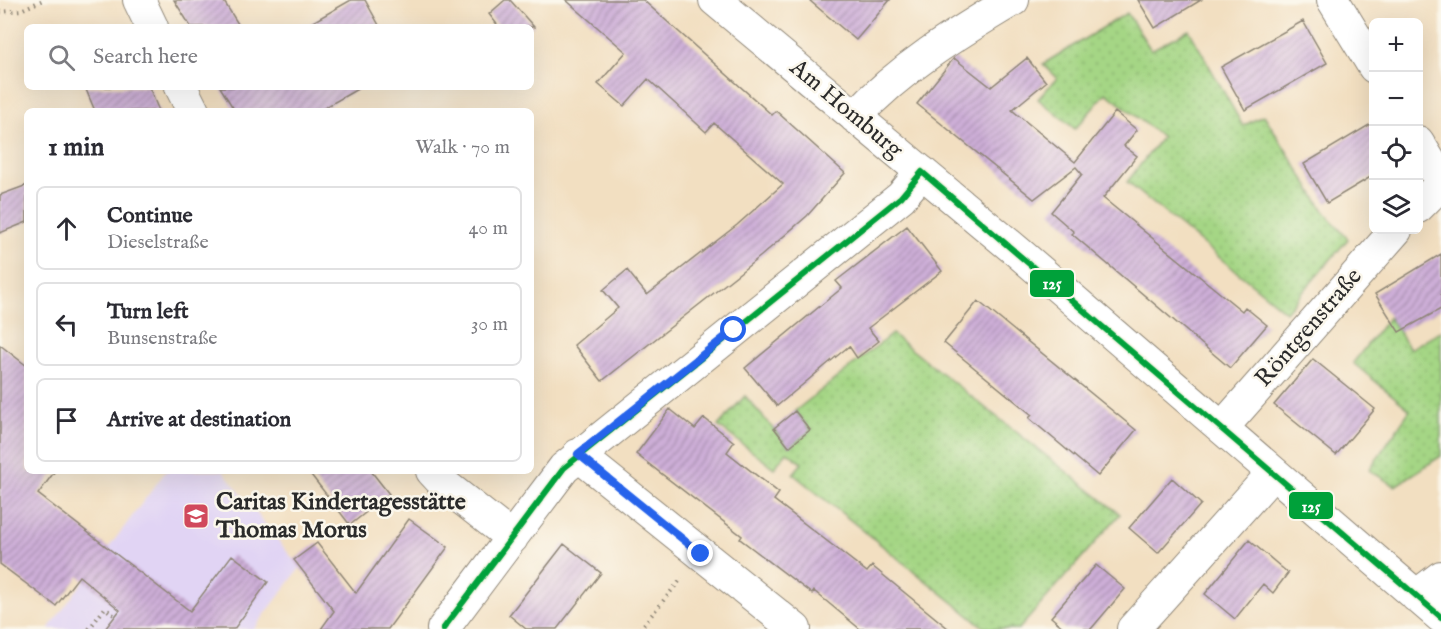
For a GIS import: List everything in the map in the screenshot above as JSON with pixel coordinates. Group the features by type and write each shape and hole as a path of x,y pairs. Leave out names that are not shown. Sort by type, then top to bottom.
{"street":[{"path":"139,0 151,24"},
{"name":"Am Homburg","path":"716,0 1222,428 1416,596 1437,620"},
{"path":"855,117 870,101 937,45 1013,0"},
{"path":"1333,0 1369,59"},
{"path":"182,90 192,108"},
{"path":"1423,149 1441,182 1423,202"},
{"path":"443,629 564,468 578,454 901,197 922,172"},
{"name":"Röntgenstraße","path":"1222,428 1392,234"},
{"path":"578,454 795,629"},
{"path":"1133,629 1273,473"},
{"path":"435,474 446,486 512,538"},
{"path":"1416,596 1441,577"}],"path":[{"path":"0,12 21,10 42,0"},
{"path":"640,629 701,554"},
{"path":"88,629 105,608 115,616"}],"shaded area":[{"name":"Caritas Kindertagesstätte Thomas Morus","path":"164,474 225,474 300,568 254,629 48,629"}],"green space":[{"path":"1127,13 1151,50 1189,30 1243,126 1264,115 1326,214 1348,239 1286,312 1127,182 1162,137 1106,93 1075,129 1038,99 1057,78 1043,64"},
{"path":"1389,317 1410,349 1441,331 1441,456 1395,486 1369,470 1410,410 1353,363"},
{"path":"892,334 1120,514 1019,629 986,629 793,474 802,463 787,452 774,468 718,426 745,396 789,447 810,430 795,411"}],"building":[{"path":"174,0 223,0 238,24 189,24"},
{"path":"351,0 365,0 378,24 309,24"},
{"path":"505,0 510,0 531,24 497,24 489,14"},
{"path":"566,0 643,0 772,115 776,111 845,173 807,216 761,256 602,381 574,345 618,308 603,290 627,270 647,295 737,225 783,184 714,123 706,132 648,79 624,106 598,84 626,52"},
{"path":"809,0 890,0 856,40"},
{"path":"1138,0 1201,0 1155,28"},
{"path":"1303,21 1327,63 1245,110 1221,67"},
{"path":"954,58 991,87 1027,58 1046,82 1012,110 1075,162 1115,112 1137,130 1124,146 1137,156 1103,198 1242,311 1245,307 1267,325 1230,368 1072,234 1074,232 1051,212 1082,174 1076,167 1034,199 917,104"},
{"path":"86,90 150,90 158,108 94,108"},
{"path":"222,90 356,90 324,108 233,108"},
{"path":"1369,125 1369,178 1327,203 1304,164"},
{"path":"24,186 24,223 0,233 0,195"},
{"path":"907,226 942,271 868,328 879,341 857,358 849,346 777,406 745,368 842,288 836,281"},
{"path":"1441,254 1441,309 1399,332 1375,294"},
{"path":"978,301 1136,430 1098,476 1029,418 1032,415 944,343"},
{"path":"0,345 24,364 24,474 53,474 38,494 190,611 232,555 268,582 234,629 105,629 120,610 79,576 56,606 0,564"},
{"path":"1313,359 1375,409 1336,455 1274,405"},
{"path":"670,409 695,429 704,418 734,442 727,452 779,493 774,500 867,572 872,566 949,629 860,629 814,591 812,594 740,539 742,536 636,454"},
{"path":"795,411 810,430 789,447 774,428"},
{"path":"310,474 373,474 389,494 350,525"},
{"path":"1172,478 1201,504 1158,553 1129,528"},
{"path":"409,519 448,547 388,629 321,629 334,611 294,560 317,543 356,593"},
{"path":"1249,540 1288,573 1273,593 1263,584 1235,619 1205,594"},
{"path":"564,544 601,573 557,629 526,629 509,615"},
{"path":"1096,565 1125,589 1091,629 1065,629 1051,617"}],"transit line":[{"name":"125","path":"922,172 1441,617"},
{"name":"125","path":"443,629 564,468 901,197 922,172"}],"place":[{"name":"Caritas Kindertagesstätte Thomas Morus","path":"196,516"}],"route":[{"path":"701,554 578,454 734,330"}]}
